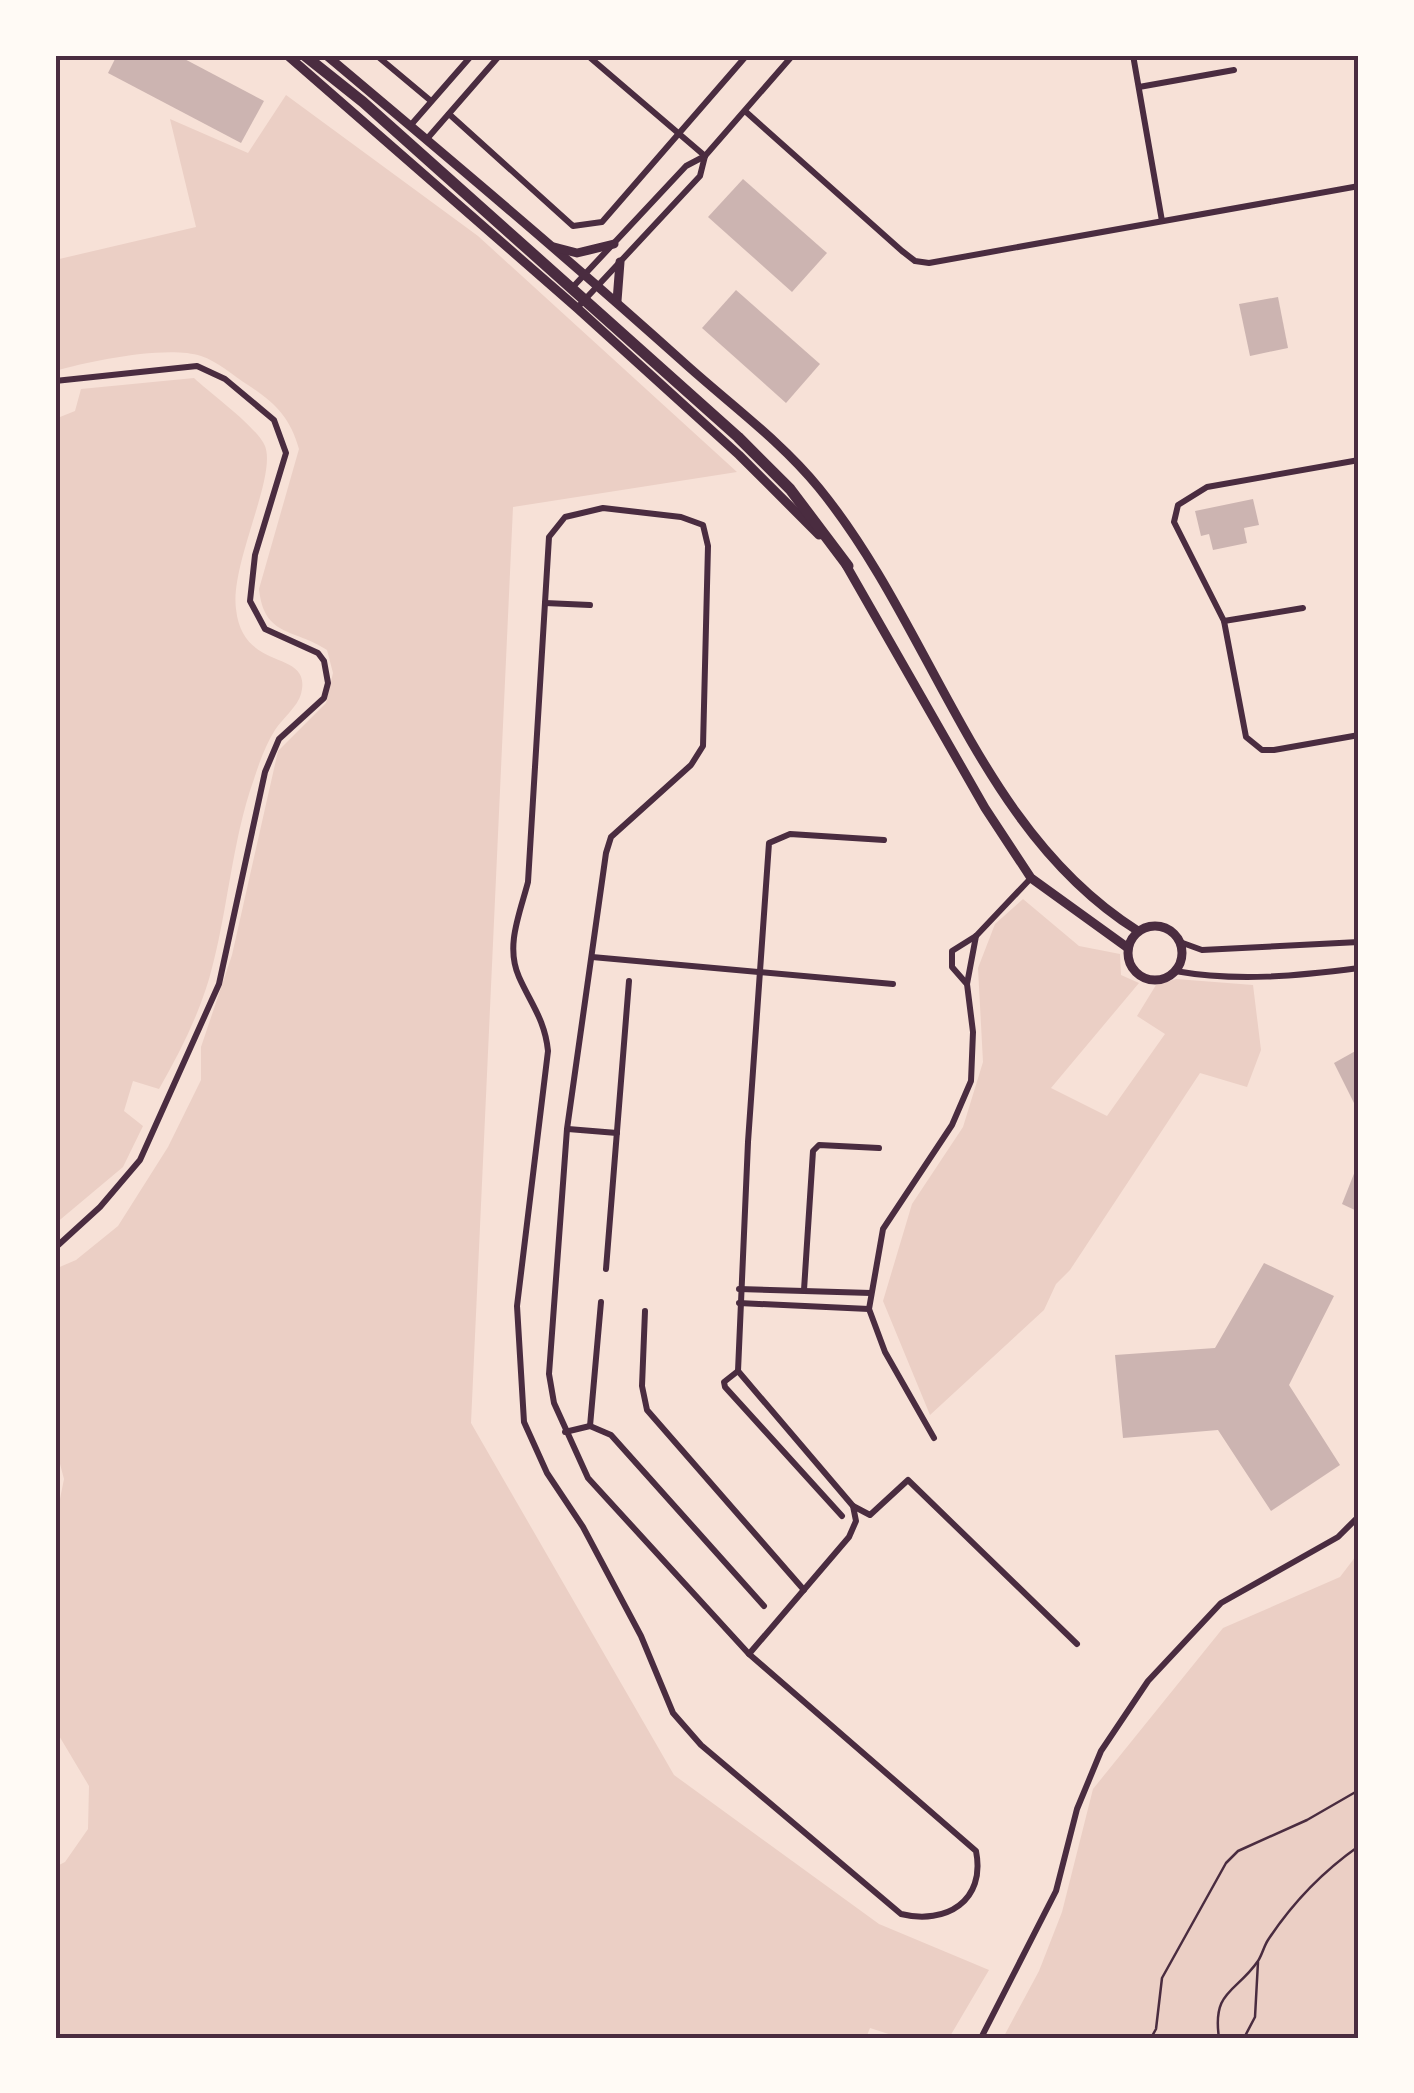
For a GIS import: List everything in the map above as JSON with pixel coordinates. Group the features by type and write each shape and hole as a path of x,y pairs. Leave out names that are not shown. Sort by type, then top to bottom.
{"highway":[{"path":"304,55 363,102 738,437 790,489 848,566"}],"main road":[{"path":"287,55 739,454 848,566 985,808 1031,878 1128,948"},
{"path":"326,55 617,301 820,488 880,575 1006,802 1080,888 1138,931"},
{"path":"547,244 577,253 614,244"},
{"path":"617,301 620,262"},
{"path":"925,696 943,686"},
{"path":"1157,925 1167,928 1180,942 1182,958 1175,972 1160,980 1143,977 1130,965 1128,948 1138,931 1157,925"}],"street":[{"path":"376,55 431,101"},
{"path":"410,126 472,55"},
{"path":"426,140 500,55"},
{"path":"587,55 705,156"},
{"path":"450,114 573,226 587,228 602,222 747,55"},
{"path":"562,298 686,166 705,156 793,55"},
{"path":"1133,55 1162,221"},
{"path":"1139,87 1234,70"},
{"path":"745,110 915,261 929,262 1359,186"},
{"path":"576,308 700,176 705,156"},
{"path":"55,381 197,366 225,380 274,420 286,453 255,555 250,601 265,629 318,653 324,661 328,683 324,698 280,739 265,772 220,984 140,1160 100,1207 55,1248"},
{"path":"1359,460 1207,487 1178,504 1174,512 1177,534 1224,621 1242,726 1253,744 1274,750 1359,735"},
{"path":"603,508 681,517 702,525 708,546 703,746 692,765 611,838 592,958 568,1129 549,1374 565,1432 588,1478 749,1654 976,1852 976,1885 963,1904 932,1917 901,1914 700,1744 674,1713 641,1636 583,1527 539,1458 524,1422 517,1306 548,1051 546,1028 518,975 513,952 528,882 549,537 565,517 603,508"},
{"path":"545,602 590,605"},
{"path":"1224,621 1302,608"},
{"path":"884,840 790,834 769,843 738,1304 738,1371 853,1506 870,1515 908,1480 1077,1644"},
{"path":"967,984 956,974 950,958 1031,878"},
{"path":"934,1438 885,1352 869,1309 883,1229 952,1125 970,1081 973,1032 967,984 976,936"},
{"path":"1180,942 1202,950 1359,942"},
{"path":"592,958 892,984"},
{"path":"1175,972 1212,978 1291,977 1359,968"},
{"path":"606,1270 629,981"},
{"path":"568,1129 616,1133"},
{"path":"804,1290 813,1151 819,1145 880,1148"},
{"path":"739,1289 871,1293"},
{"path":"590,1426 601,1302"},
{"path":"738,1304 869,1309"},
{"path":"646,1310 642,1386 646,1410 804,1590"},
{"path":"738,1371 724,1382 725,1387 842,1516"},
{"path":"565,1432 590,1426 612,1435 764,1606"},
{"path":"749,1654 854,1529 853,1506"},
{"path":"981,2038 1056,1891 1077,1810 1101,1750 1148,1681 1221,1603 1338,1536 1359,1516"}],"path":[{"path":"1150,2038 1156,2029 1162,1978 1226,1863 1247,1846 1307,1820 1359,1790"},
{"path":"1244,2038 1255,2017 1258,1962 1266,1943 1306,1890 1359,1846"},
{"path":"1219,2038 1215,2014 1224,1996 1258,1962"}],"shaded area":[{"path":"286,95 478,236 737,472 513,507 471,1423 674,1775 879,1924 989,1970 949,2038 901,2038 870,2028 866,2038 55,2038 55,1867 65,1862 88,1829 89,1786 55,1729 55,1524 64,1479 55,1445 55,1269 76,1260 118,1226 168,1147 201,1080 201,1047 232,955 278,751 326,703 333,673 327,650 274,624 267,616 259,589 299,449 286,419 258,392 201,356 149,353 55,371 55,260 196,227 170,119 248,153"},
{"path":"194,378 243,420 265,446 265,478 240,569 236,609 241,630 251,644 297,670 302,680 301,694 272,735 246,803 209,979 187,1036 159,1089 133,1081 124,1111 143,1126 123,1167 55,1224 55,419 75,411 81,389"},
{"path":"1023,899 1079,946 1120,954 1121,975 1139,983 1051,1088 1107,1116 1165,1034 1137,1016 1156,985 1176,979 1253,985 1261,1050 1247,1087 1200,1073 1070,1270 1056,1284 1044,1310 930,1415 883,1301 912,1204 963,1127 983,1062 978,968 995,924"},
{"path":"1359,1552 1359,2038 1003,2038 1039,1971 1062,1912 1093,1789 1223,1628 1340,1577"}],"building":[{"path":"117,55 177,55 264,101 241,143 108,73"},
{"path":"743,179 827,253 792,292 708,217"},
{"path":"736,290 820,364 786,403 702,328"},
{"path":"1278,297 1288,348 1250,356 1239,304"},
{"path":"1253,499 1259,525 1244,528 1247,543 1213,550 1209,534 1201,536 1195,511"},
{"path":"1359,1049 1359,1113 1334,1063"},
{"path":"1359,1161 1359,1212 1342,1204"},
{"path":"1264,1263 1334,1296 1289,1385 1340,1465 1271,1511 1218,1430 1123,1438 1115,1355 1215,1348"}]}
